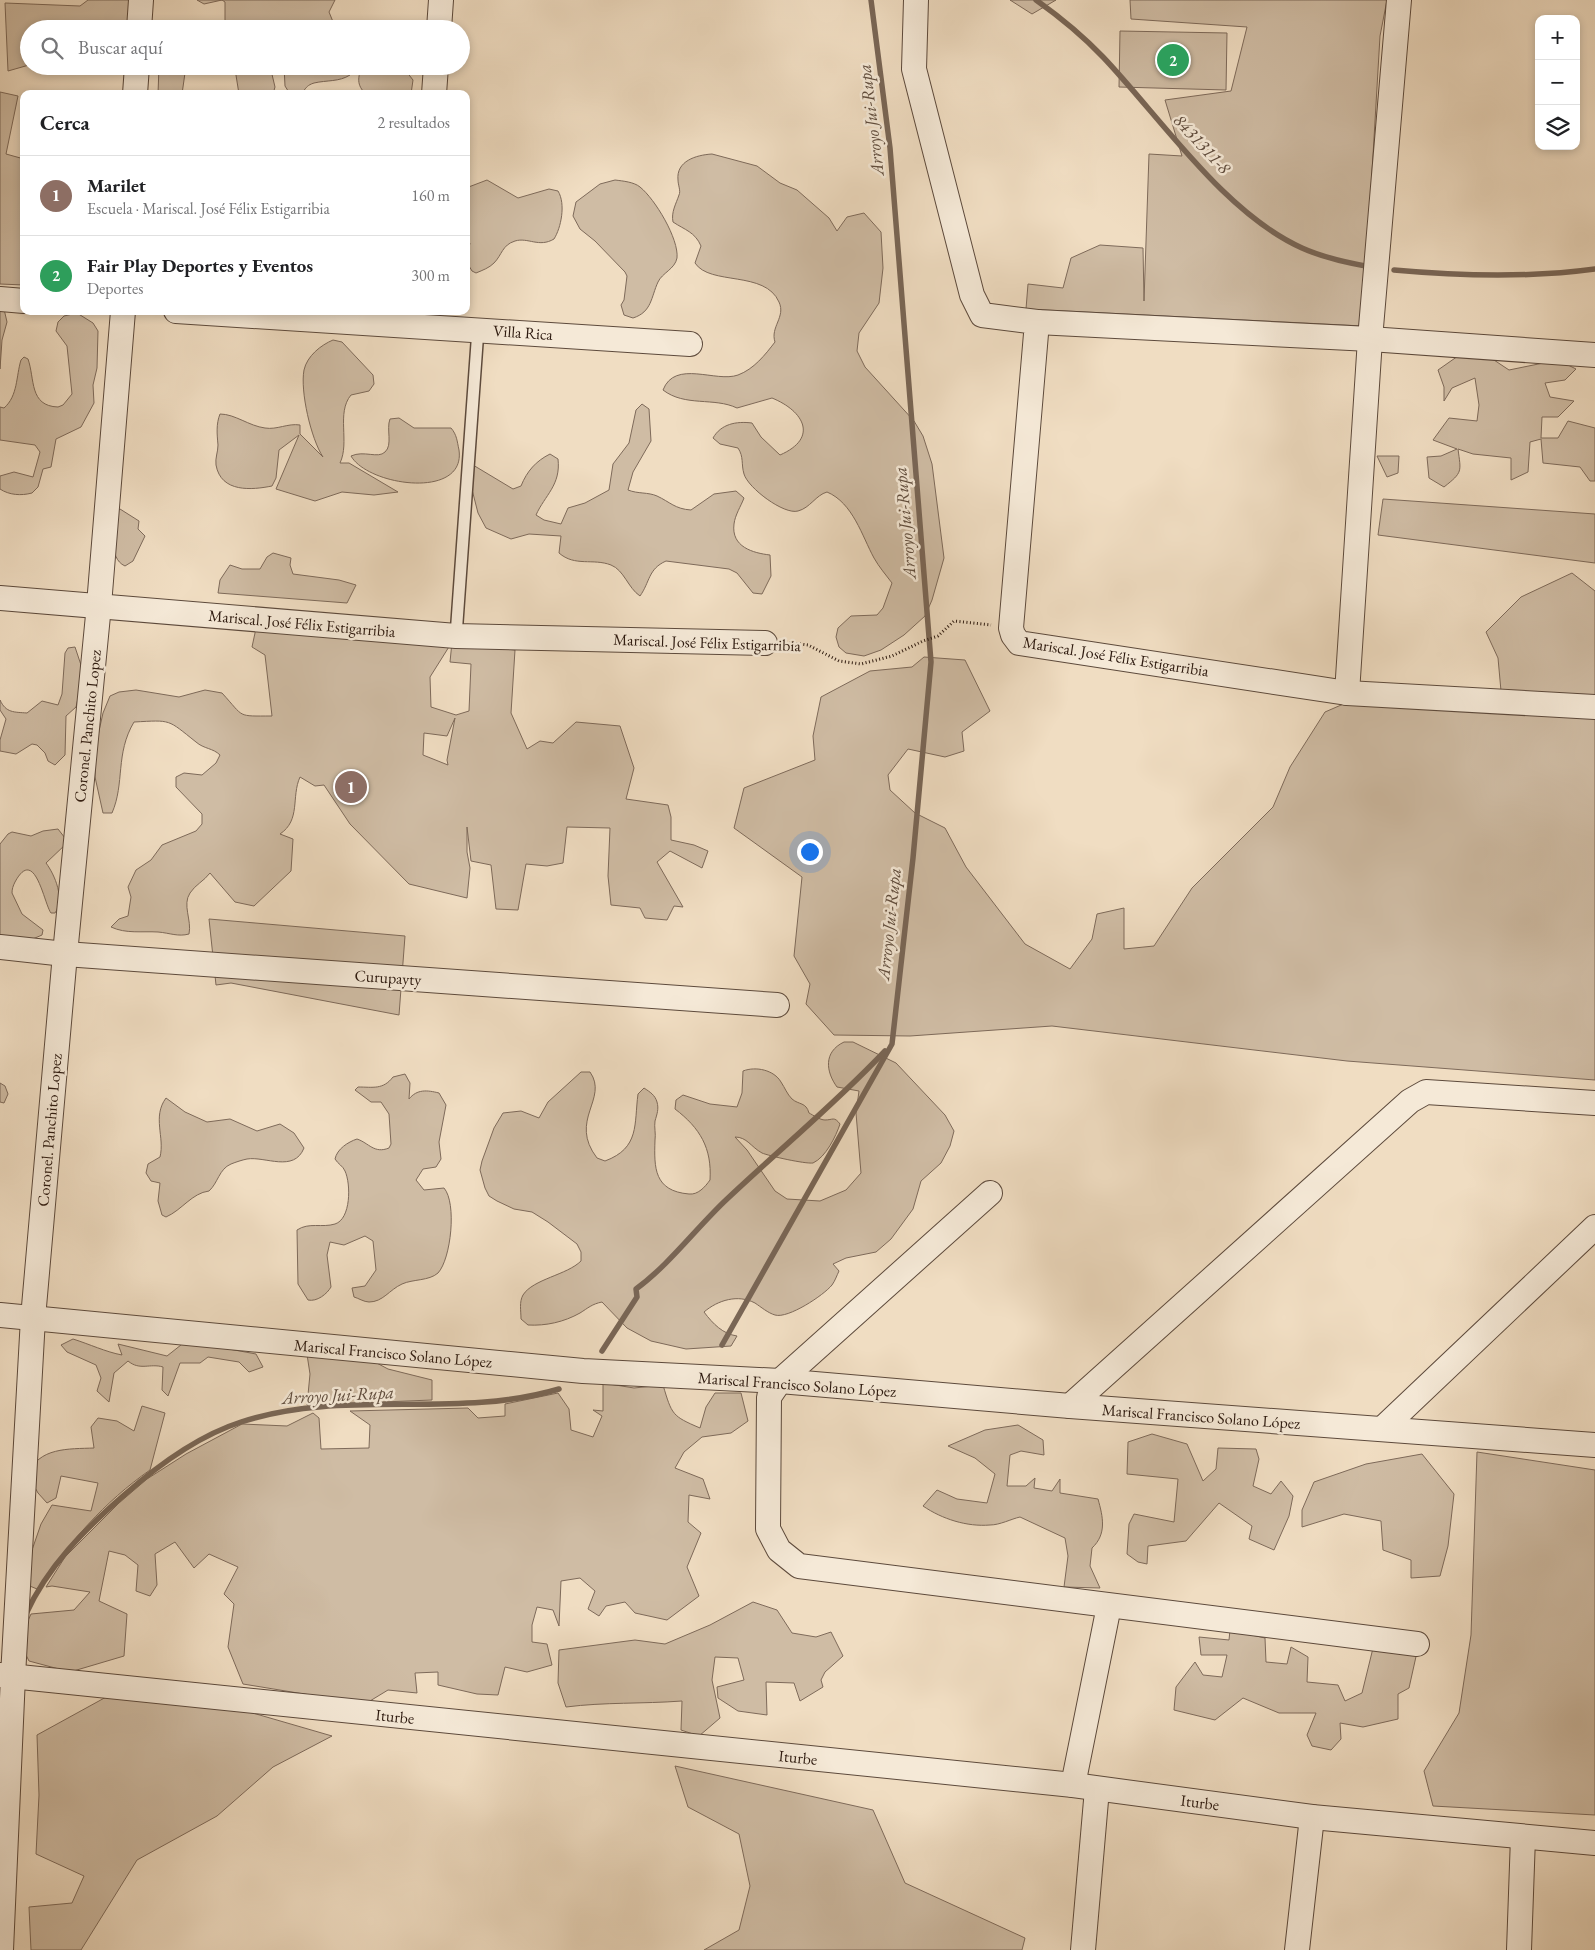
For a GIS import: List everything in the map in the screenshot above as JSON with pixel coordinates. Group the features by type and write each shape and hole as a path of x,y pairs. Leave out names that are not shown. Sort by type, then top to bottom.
{"street":[{"path":"140,20 141,0"},
{"path":"440,20 441,0"},
{"path":"916,0 914,69 972,295 982,315 1037,322 1370,339 1595,355"},
{"path":"1347,693 1370,339 1399,0"},
{"path":"136,90 137,75"},
{"path":"434,90 435,75"},
{"path":"0,299 20,301"},
{"name":"Coronel. Panchito Lopez","path":"1,1950 6,1676 33,1318 65,954 99,605 123,315"},
{"name":"Villa Rica","path":"296,315 417,319 478,329 690,344"},
{"path":"1011,628 1037,322"},
{"name":"Mariscal. José Félix Estigarribia","path":"0,598 456,636 765,643"},
{"name":"Mariscal. José Félix Estigarribia","path":"1011,628 1013,635 1019,643 1347,693 1595,707"},
{"name":"Curupayty","path":"0,947 65,954 777,1005"},
{"path":"1070,1406 1410,1101 1426,1092 1595,1103"},
{"path":"990,1193 780,1381 769,1397 768,1529 779,1550 799,1566 1417,1644"},
{"path":"1382,1429 1595,1227"},
{"name":"Mariscal Francisco Solano López","path":"0,1315 583,1371 780,1381 1070,1406 1595,1445"},
{"path":"1073,1785 1110,1606"},
{"name":"Iturbe","path":"6,1676 1073,1785 1312,1817 1523,1838 1595,1843"},
{"path":"1083,1950 1097,1789"},
{"path":"1297,1950 1312,1817"},
{"path":"1519,1950 1523,1838"}],"lane":[{"path":"456,636 478,329"}],"path":[{"name":"Mariscal. José Félix Estigarribia","path":"765,643 802,644 839,661 861,664 892,656 938,636 954,621 1011,628"}],"shaded area":[{"path":"88,0 131,0 130,20 20,20 20,68 8,71 5,3 80,6"},
{"path":"197,0 222,0 204,4"},
{"path":"222,0 335,0 329,12 332,20 225,20 225,2"},
{"path":"1010,0 1056,0 1032,14"},
{"path":"1130,0 1387,0 1380,36 1363,326 1026,309 1028,284 1063,288 1071,258 1100,245 1143,248 1144,301 1149,154 1182,156 1165,100 1231,91 1247,27 1131,19"},
{"path":"1120,31 1227,33 1226,90 1119,87"},
{"path":"159,75 185,75 183,90 158,90"},
{"path":"236,75 272,75 274,90 238,90"},
{"path":"284,75 350,75 337,80 314,83 307,86 304,90 288,90 285,86"},
{"path":"360,75 409,75 413,80 412,90 362,90 359,81"},
{"path":"0,92 18,96 6,154 20,158 20,285 0,284"},
{"path":"712,154 757,166 780,183 797,190 829,218 837,231 847,217 864,213 881,232 883,268 879,303 859,333 857,351 865,367 914,421 923,436 932,464 944,558 932,600 925,616 904,635 881,650 864,656 846,653 839,647 836,637 838,628 851,616 877,615 883,608 892,583 874,558 850,512 836,497 827,492 798,511 784,509 776,505 759,493 747,480 738,448 720,444 713,438 720,429 730,424 752,423 761,437 780,455 800,441 803,425 799,417 783,403 772,398 737,408 719,403 681,398 663,390 669,381 677,376 686,374 729,377 738,375 763,357 775,342 774,332 781,307 772,292 750,282 702,270 695,263 701,246 699,241 673,222 673,211 680,193 678,173 680,168 688,160"},
{"path":"487,180 518,198 549,189 558,191 562,202 562,216 554,239 543,243 524,240 515,241 505,248 492,265 476,273 472,271 470,268 470,186"},
{"path":"615,180 635,184 646,193 665,220 677,250 676,262 660,279 647,308 644,312 633,318 624,315 621,305 624,300 627,276 625,272 595,241 580,229 573,216 576,202 600,184"},
{"path":"0,307 4,309 7,322 2,340 0,369"},
{"path":"80,315 93,323 98,331 97,368 93,385 94,403 81,427 56,439 51,467 43,469 38,487 28,494 7,493 0,489 0,476 14,472 33,477 40,452 35,445 0,440 0,407 4,408 12,398 21,360 24,357 28,359 35,390 42,402 58,407 63,405 72,394 67,346 56,331 58,322 64,316"},
{"path":"333,340 342,342 373,375 374,384 369,391 351,395 347,402 344,410 343,455 340,463 349,463 398,492 374,495 342,492 315,501 276,489 299,435 279,450 276,478 272,486 238,488 224,481 216,465 217,425 220,414 265,428 300,425 300,434 323,457 314,439 305,402 303,379 304,370 311,356 319,348"},
{"path":"1473,353 1494,360 1509,370 1558,360 1576,369 1565,380 1545,383 1550,397 1574,401 1558,417 1542,417 1541,438 1558,438 1568,421 1595,428 1595,481 1590,481 1580,467 1543,463 1541,439 1530,442 1528,472 1511,480 1511,458 1473,454 1458,449 1460,467 1455,478 1444,487 1429,478 1427,457 1441,456 1457,449 1433,440 1449,418 1477,421 1479,405 1475,378 1452,388 1444,401 1444,387 1438,370 1458,356"},
{"path":"642,404 649,409 651,441 633,472 628,490 654,495 677,507 691,510 714,494 736,491 744,498 734,524 736,538 744,547 750,550 770,555 771,576 762,594 753,593 737,573 729,569 666,561 652,572 640,596 615,567 598,562 571,560 559,553 561,536 529,534 511,539 486,528 478,513 467,470 473,465 513,489 521,486 532,467 545,457 550,454 558,459 555,483 536,515 544,520 561,524 568,508 585,503 609,490 613,464 629,443 636,410"},
{"path":"399,418 414,428 451,428 456,436 459,450 457,466 447,476 432,482 414,483 394,480 376,475 361,466 351,456 356,454 379,455 385,452 389,445 390,419"},
{"path":"1377,456 1399,456 1398,473 1387,477"},
{"path":"1383,499 1595,514 1595,563 1378,535"},
{"path":"120,509 139,521 138,529 145,536 133,561 125,566 119,562 116,556 113,542 116,512"},
{"path":"273,553 291,558 290,565 293,574 339,580 356,585 347,603 218,593 220,580 230,565 242,569 260,569 267,557"},
{"path":"1572,573 1595,591 1595,1080 1347,1061 1052,1026 910,1036 834,1035 806,1004 810,984 794,956 802,877 734,828 744,788 815,760 813,736 821,697 870,671 912,667 924,657 965,660 990,711 962,732 964,751 945,757 908,749 888,775 890,790 915,813 945,828 966,867 1025,944 1070,969 1092,939 1097,914 1124,908 1124,949 1154,946 1192,888 1273,807 1290,767 1325,712 1378,689 1501,691 1498,658 1486,632 1521,597"},
{"path":"258,619 452,642 515,650 511,713 527,749 540,741 553,743 576,722 620,726 634,768 626,799 668,805 671,817 671,840 694,845 708,851 702,868 670,851 657,862 683,907 674,906 667,920 645,918 640,908 611,905 608,876 610,828 567,827 563,863 547,866 526,864 518,910 496,909 491,865 471,861 467,827 467,852 470,868 467,898 409,884 350,824 324,785 315,786 300,777 291,822 280,834 293,839 291,871 254,906 235,902 210,873 192,890 188,898 189,934 178,935 128,931 111,927 119,919 128,916 131,897 128,887 136,870 151,860 162,845 196,831 202,824 202,814 176,787 176,777 184,773 202,775 216,763 220,755 199,744 174,725 163,721 134,722 124,746 116,802 112,813 103,813 95,777 95,749 103,713 110,696 119,692 136,690 179,697 205,690 222,693 242,714 272,716 265,655 252,647","holes":["452,642 450,662 471,664 469,711 456,715 431,707 430,677","455,718 447,760 448,765 423,755 424,733 447,736"]},
{"path":"75,647 84,674 76,707 66,716 65,755 55,765 48,761 45,753 37,745 32,744 16,754 0,751 0,740 6,719 0,710 0,700 8,710 27,713 42,701 58,705 62,694 65,653 68,648"},
{"path":"58,829 65,838 66,844 46,863 58,887 59,901 55,913 51,913 48,908 42,889 33,873 28,870 22,872 15,882 12,893 22,914 43,930 42,935 21,944 0,936 0,844 12,832 31,836 43,831"},
{"path":"209,919 405,936 399,1015 231,983 216,985"},
{"path":"844,1042 853,1042 896,1063 945,1115 954,1131 950,1146 941,1163 921,1181 913,1209 891,1239 876,1252 846,1258 833,1264 839,1271 832,1285 814,1300 788,1313 775,1315 749,1300 742,1299 728,1300 715,1304 704,1312 723,1331 737,1336 731,1346 686,1349 651,1341 627,1328 602,1302 568,1319 555,1323 528,1325 521,1319 520,1307 523,1295 534,1285 575,1266 581,1261 581,1252 577,1244 532,1212 514,1209 489,1196 480,1170 494,1128 503,1113 521,1111 539,1118 548,1102 581,1072 590,1072 595,1082 595,1091 586,1132 589,1145 597,1158 605,1161 616,1156 630,1142 635,1125 638,1094 644,1088 654,1096 658,1105 655,1123 655,1160 659,1176 669,1188 677,1192 692,1194 701,1190 710,1180 709,1158 698,1131 675,1109 676,1100 683,1095 710,1104 737,1107 742,1093 743,1071 753,1069 764,1070 778,1078 790,1097 804,1105 809,1113 821,1119 836,1120 840,1124 836,1134 830,1146 813,1163 795,1161 762,1153 743,1139 735,1137 747,1150 775,1191 787,1199 820,1201 846,1190 861,1173 856,1113 859,1091 837,1087 830,1075 828,1063 832,1051"},
{"path":"405,1074 410,1083 409,1099 415,1093 430,1091 439,1093 446,1105 439,1142 441,1159 436,1167 423,1169 416,1180 424,1190 444,1188 448,1195 451,1231 443,1266 434,1276 402,1284 382,1298 367,1302 354,1297 352,1288 365,1286 376,1270 373,1241 365,1236 344,1245 330,1242 327,1255 331,1287 321,1297 315,1300 308,1300 298,1284 297,1230 306,1226 335,1224 344,1215 347,1208 348,1184 344,1169 335,1159 336,1155 343,1146 357,1139 379,1150 389,1148 391,1144 389,1114 381,1102 371,1102 355,1090 358,1087 381,1086 393,1077"},
{"path":"0,1083 5,1086 8,1094 4,1103 0,1102"},
{"path":"166,1098 185,1112 207,1122 230,1119 257,1131 280,1124 294,1133 304,1148 299,1156 286,1162 245,1159 227,1166 209,1191 192,1198 166,1217 162,1215 158,1201 160,1183 151,1181 146,1173 148,1164 160,1157 159,1120 162,1105"},
{"path":"73,1339 122,1355 118,1344 167,1356 186,1341 256,1354 263,1367 249,1372 239,1362 208,1357 200,1363 180,1363 168,1396 162,1390 163,1367 137,1366 128,1361 114,1373 109,1402 97,1391 101,1378 96,1365 67,1352 61,1345"},
{"path":"306,1348 356,1352 388,1369 432,1380 432,1400 307,1405 310,1374"},
{"path":"603,1383 634,1388 663,1385 674,1413 700,1428 706,1407 715,1393 741,1393 748,1421 731,1433 702,1437 684,1452 675,1468 703,1479 710,1499 689,1495 688,1522 701,1533 687,1567 699,1596 667,1620 635,1613 625,1602 606,1606 599,1616 588,1609 595,1591 580,1578 561,1581 559,1626 553,1610 537,1607 532,1625 532,1642 547,1644 552,1665 527,1672 505,1667 498,1695 477,1694 438,1685 438,1672 415,1673 417,1693 388,1690 365,1704 243,1684 228,1647 234,1604 224,1594 238,1567 209,1554 194,1568 175,1542 155,1554 157,1585 150,1596 136,1591 138,1565 125,1555 109,1551 99,1601 127,1614 124,1656 70,1672 29,1661 19,1641 31,1614 74,1610 90,1592 52,1586 46,1587 65,1557 119,1503 147,1479 186,1454 242,1424 287,1426 313,1413 319,1418 321,1449 369,1448 370,1425 350,1411 468,1408 478,1418 505,1416 505,1404 558,1393 569,1409 571,1430 593,1437 602,1416 593,1410 603,1411"},
{"path":"142,1406 165,1413 150,1470 133,1482 88,1524 37,1589 25,1584 22,1579 41,1524 52,1505 91,1511 98,1483 61,1476 56,1498 47,1503 38,1493 28,1475 33,1466 39,1459 55,1451 94,1448 91,1427 98,1418 117,1421 134,1431"},
{"path":"1018,1425 1043,1440 1044,1455 1021,1451 1010,1455 1007,1486 1026,1486 1035,1478 1034,1488 1052,1491 1060,1479 1060,1493 1098,1499 1102,1531 1097,1543 1092,1548 1090,1566 1100,1588 1064,1587 1068,1556 1065,1538 1020,1517 994,1525 972,1525 938,1515 923,1506 937,1490 957,1499 987,1503 995,1474 975,1458 948,1446 985,1430"},
{"path":"1152,1434 1187,1444 1203,1481 1216,1469 1218,1448 1256,1449 1259,1459 1253,1486 1271,1494 1281,1481 1293,1496 1289,1516 1274,1550 1249,1539 1252,1526 1219,1503 1186,1541 1148,1546 1147,1564 1138,1562 1127,1554 1129,1524 1134,1514 1174,1522 1178,1479 1127,1474 1128,1442"},
{"path":"1477,1452 1595,1470 1595,1815 1433,1806 1424,1771 1459,1713 1471,1635"},
{"path":"1422,1454 1454,1494 1448,1546 1440,1576 1411,1578 1411,1560 1383,1550 1381,1521 1344,1514 1302,1527 1302,1510 1314,1482 1366,1464"},
{"path":"753,1602 777,1610 792,1633 816,1637 831,1632 843,1656 825,1672 821,1680 823,1687 800,1701 794,1683 766,1682 767,1715 738,1711 718,1698 717,1687 744,1680 738,1658 715,1657 712,1680 720,1718 699,1736 681,1730 682,1701 566,1707 558,1683 559,1650 635,1640 665,1644 710,1625"},
{"path":"1230,1630 1265,1638 1266,1662 1287,1664 1291,1647 1308,1657 1307,1682 1338,1685 1345,1701 1362,1693 1374,1644 1417,1652 1409,1688 1398,1694 1398,1719 1363,1727 1340,1723 1341,1739 1331,1750 1312,1746 1307,1735 1316,1713 1279,1713 1243,1698 1215,1720 1174,1710 1176,1687 1195,1662 1203,1675 1222,1677 1227,1655 1201,1655 1199,1637 1229,1640"},
{"path":"108,1696 232,1707 332,1736 273,1767 217,1816 137,1860 81,1950 31,1950 29,1907 72,1903 84,1876 36,1854 39,1795 37,1735"},
{"path":"675,1766 873,1810 905,1883 1025,1938 1022,1950 704,1950 739,1930 750,1886 739,1834 688,1807"}],"waterway":[{"name":"Arroyo Jui-Rupa","path":"722,1345 892,1044 913,858 931,662 890,148 871,0"},
{"name":"8431311-8","path":"1036,0 1071,27 1095,49 1195,162 1246,212 1273,232 1302,248 1336,260 1371,267"},
{"name":"8431311-8","path":"1394,270 1444,274 1520,275 1595,269"},
{"name":"Arroyo Jui-Rupa","path":"602,1351 637,1297 636,1289 660,1269 727,1199 885,1051"},
{"name":"Arroyo Jui-Rupa","path":"26,1614 45,1580 81,1535 136,1485 164,1463 193,1444 225,1428 280,1412 320,1407 480,1402 520,1398 559,1389"}],"place":[{"name":"Fair Play Deportes y Eventos","path":"1173,60"},
{"name":"Marilet","path":"351,787"}]}
